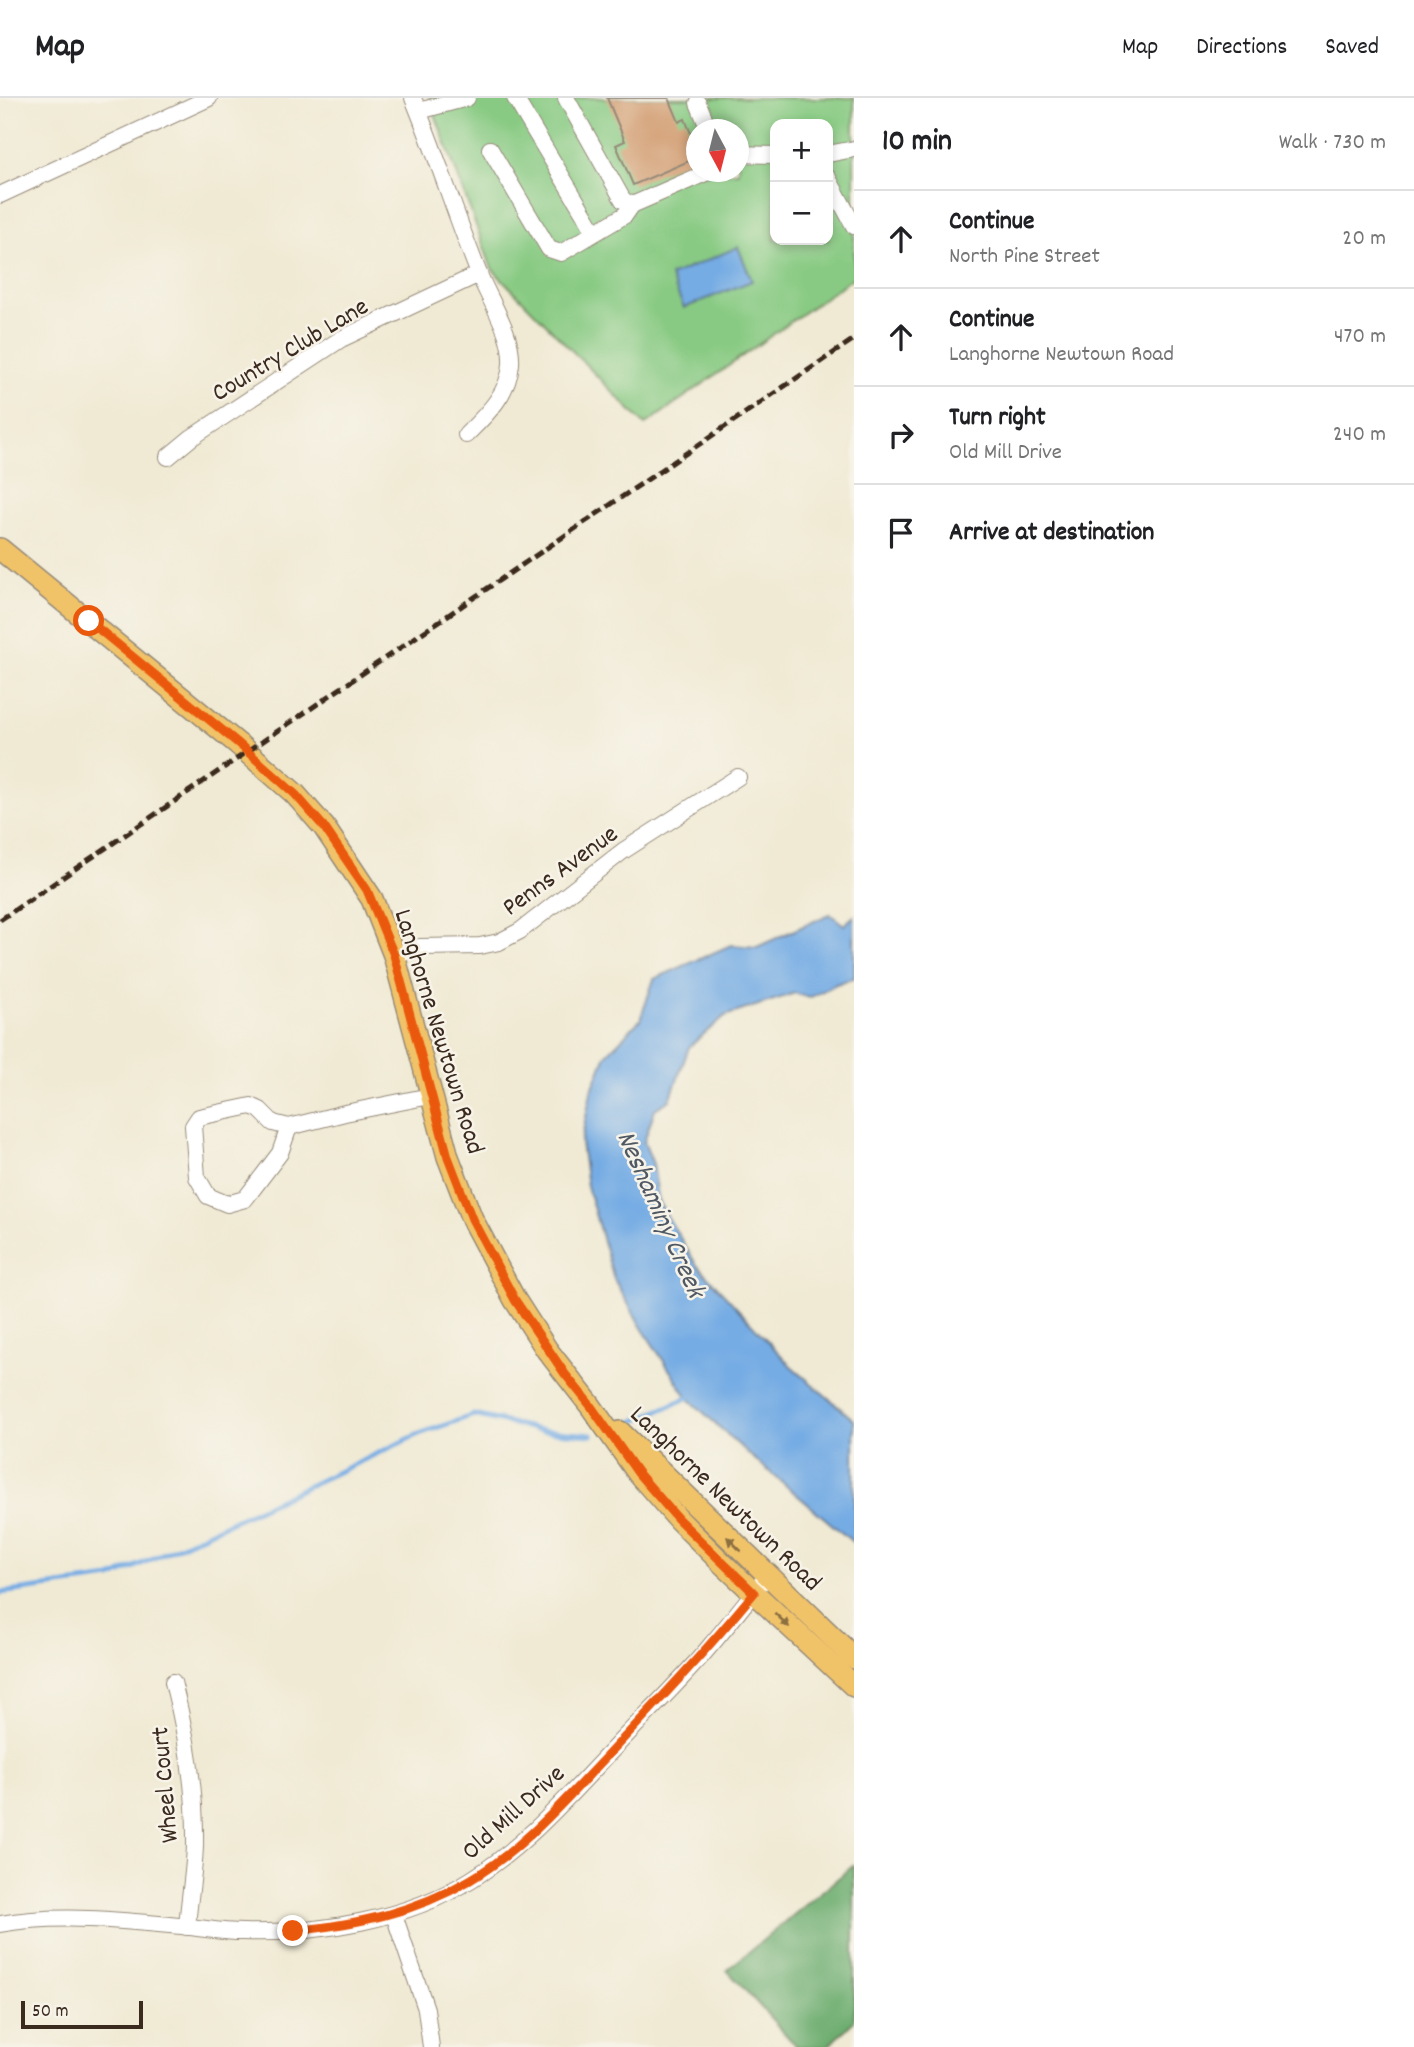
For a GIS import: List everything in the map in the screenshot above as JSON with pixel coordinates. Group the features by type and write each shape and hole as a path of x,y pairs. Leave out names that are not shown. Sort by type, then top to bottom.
{"main road":[{"name":"Langhorne Newtown Road","path":"0,549 239,744 295,794 324,827 367,890 394,955 448,1157 472,1219 515,1300 602,1424 678,1519 854,1686"},
{"name":"Langhorne Newtown Road","path":"590,1405 854,1658"}],"street":[{"path":"0,195 209,98"},
{"path":"466,435 501,395 509,376 510,347 479,274 416,105 467,98"},
{"path":"515,98 595,232"},
{"path":"566,98 623,200 632,205"},
{"path":"698,103 705,119"},
{"path":"490,149 549,248 561,253 625,215 632,205 686,182"},
{"path":"833,153 854,149"},
{"path":"749,154 770,155"},
{"path":"830,182 854,226"},
{"name":"Country Club Lane","path":"168,457 224,416 341,339 479,274"},
{"name":"Penns Avenue","path":"394,955 420,947 480,946 499,942 520,931 623,851 737,777"},
{"path":"289,1127 280,1153 245,1199 227,1204 208,1196 197,1177 193,1151 193,1126 199,1117 251,1106 260,1110 273,1123 289,1127 430,1096"},
{"name":"Old Mill Drive","path":"0,1924 44,1918 242,1932 293,1931 394,1915 471,1880 510,1852 552,1814 710,1647 767,1576"},
{"name":"Wheel Court","path":"173,1682 184,1724 195,1810 195,1848 187,1927"},
{"path":"394,1915 426,2009 431,2047"}],"green space":[{"path":"429,98 854,98 854,277 645,425 492,269"},
{"path":"854,1865 854,2021 827,2047 797,2047 727,1970"}],"water":[{"path":"738,247 752,281 684,308 670,276"},
{"name":"Neshaminy Creek","path":"830,914 844,925 854,916 854,978 809,998 795,993 725,1016 689,1047 670,1100 655,1109 644,1142 653,1164 659,1203 696,1264 791,1366 854,1420 854,1543 745,1451 688,1398 614,1279 587,1186 581,1142 591,1092 606,1055 640,1020 654,979 731,945 757,947"}],"building":[{"path":"607,98 669,98 679,122 685,119 686,121 686,162 633,185 616,145 625,141"}],"waterway":[{"path":"630,1423 694,1395"},
{"path":"0,1593 111,1578 419,1434 474,1415 544,1431 592,1435"}],"railway":[{"path":"0,920 854,339"}],"route":[{"path":"89,621 239,744 295,794 324,827 372,899 394,955 448,1157 472,1219 515,1300 547,1350 638,1473 678,1519 754,1593 710,1647 552,1814 510,1852 471,1880 394,1915 293,1931"}]}
